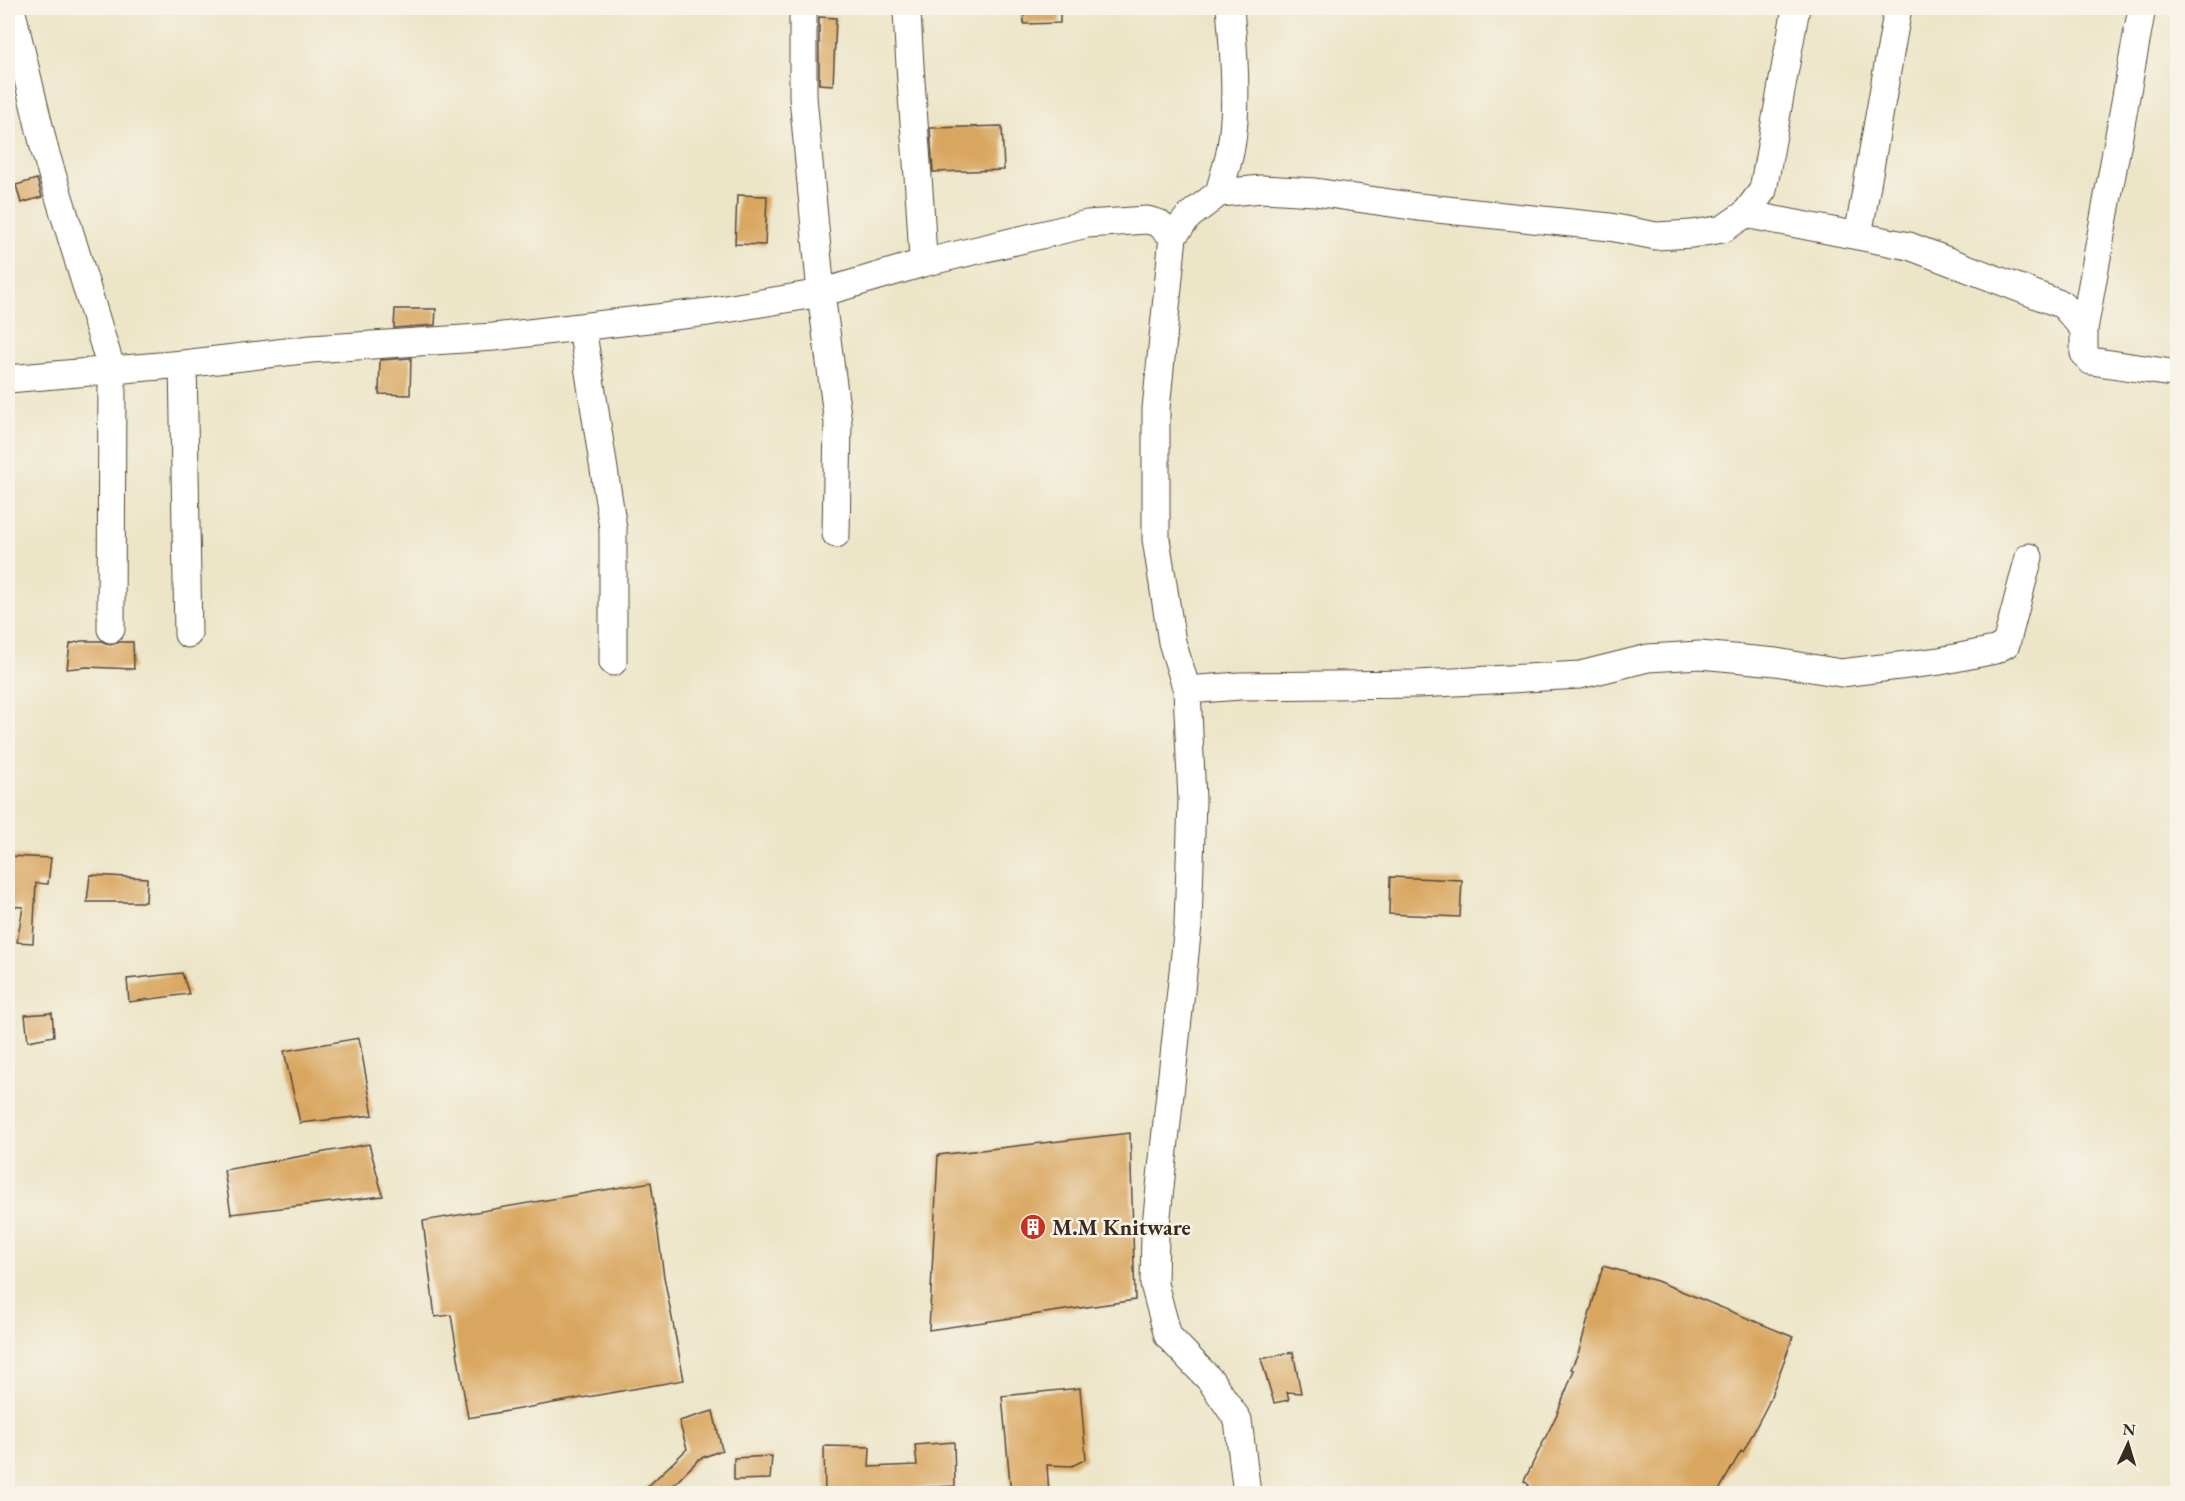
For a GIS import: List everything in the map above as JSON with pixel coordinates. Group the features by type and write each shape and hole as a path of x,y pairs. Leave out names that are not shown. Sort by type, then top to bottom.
{"street":[{"path":"11,8 45,151 112,371 111,629"},
{"path":"803,8 803,97 821,293 838,423 836,534"},
{"path":"907,8 909,68 921,202 923,263"},
{"path":"1219,193 1229,155 1233,117 1233,44 1230,8"},
{"path":"1247,1494 1238,1420 1210,1381 1168,1336 1154,1284 1155,1234 1188,925 1192,800 1187,690 1172,642 1155,539 1156,409 1173,236 1189,216 1219,193 1262,189 1315,192 1418,207 1610,227 1656,236 1723,229 1745,214 1763,190 1796,8"},
{"path":"1858,236 1898,8"},
{"path":"2142,8 2084,329 2084,353 2091,361 2178,374"},
{"path":"1745,214 1909,246 2063,306 2084,329"},
{"path":"8,380 183,364 311,349 494,337 708,312 821,293 923,263 1087,224 1147,220 1158,223 1173,236"},
{"path":"582,327 613,528 613,662"},
{"path":"183,364 188,634"},
{"path":"1187,690 1240,686 1419,684 1580,675 1648,658 1700,655 1776,662 1841,673 1940,661 1995,650 2006,644 2029,557"}],"building":[{"path":"1023,8 1060,8 1060,23 1024,24"},
{"path":"819,17 836,18 833,85 819,84"},
{"path":"1002,126 1004,170 933,172 930,128"},
{"path":"37,179 42,197 21,203 16,185"},
{"path":"737,195 767,196 765,245 735,244"},
{"path":"395,309 436,309 435,325 394,328"},
{"path":"411,358 410,395 379,394 380,360"},
{"path":"81,641 102,641 110,645 133,642 134,669 87,667 67,669 70,644"},
{"path":"8,856 51,858 48,884 36,883 33,943 17,942 23,907 8,906"},
{"path":"90,875 147,878 146,902 87,902"},
{"path":"1390,877 1462,880 1460,917 1389,914"},
{"path":"182,973 189,994 129,1002 127,979"},
{"path":"52,1013 54,1036 28,1041 25,1015"},
{"path":"359,1038 373,1115 300,1123 284,1051"},
{"name":"M.M Knitware","path":"1130,1133 1135,1300 929,1330 938,1155"},
{"path":"369,1144 383,1196 231,1214 224,1170"},
{"path":"651,1182 664,1277 684,1380 468,1418 451,1315 435,1317 423,1221"},
{"path":"1603,1266 1657,1281 1793,1337 1768,1404 1743,1452 1741,1451 1717,1494 1521,1494 1529,1485 1524,1481 1557,1414 1574,1370 1571,1369 1579,1351"},
{"path":"1293,1352 1301,1393 1287,1392 1289,1400 1274,1403 1261,1359"},
{"path":"1080,1388 1086,1459 1072,1466 1047,1465 1049,1494 1011,1494 1002,1396"},
{"path":"713,1411 722,1450 699,1459 665,1494 640,1494 687,1449 679,1421"},
{"path":"954,1442 955,1486 913,1488 914,1494 825,1494 824,1446 870,1447 869,1467 917,1465 915,1445"},
{"path":"772,1456 770,1479 734,1480 734,1458"}],"place":[{"name":"M.M Knitware","path":"1033,1227"}]}
